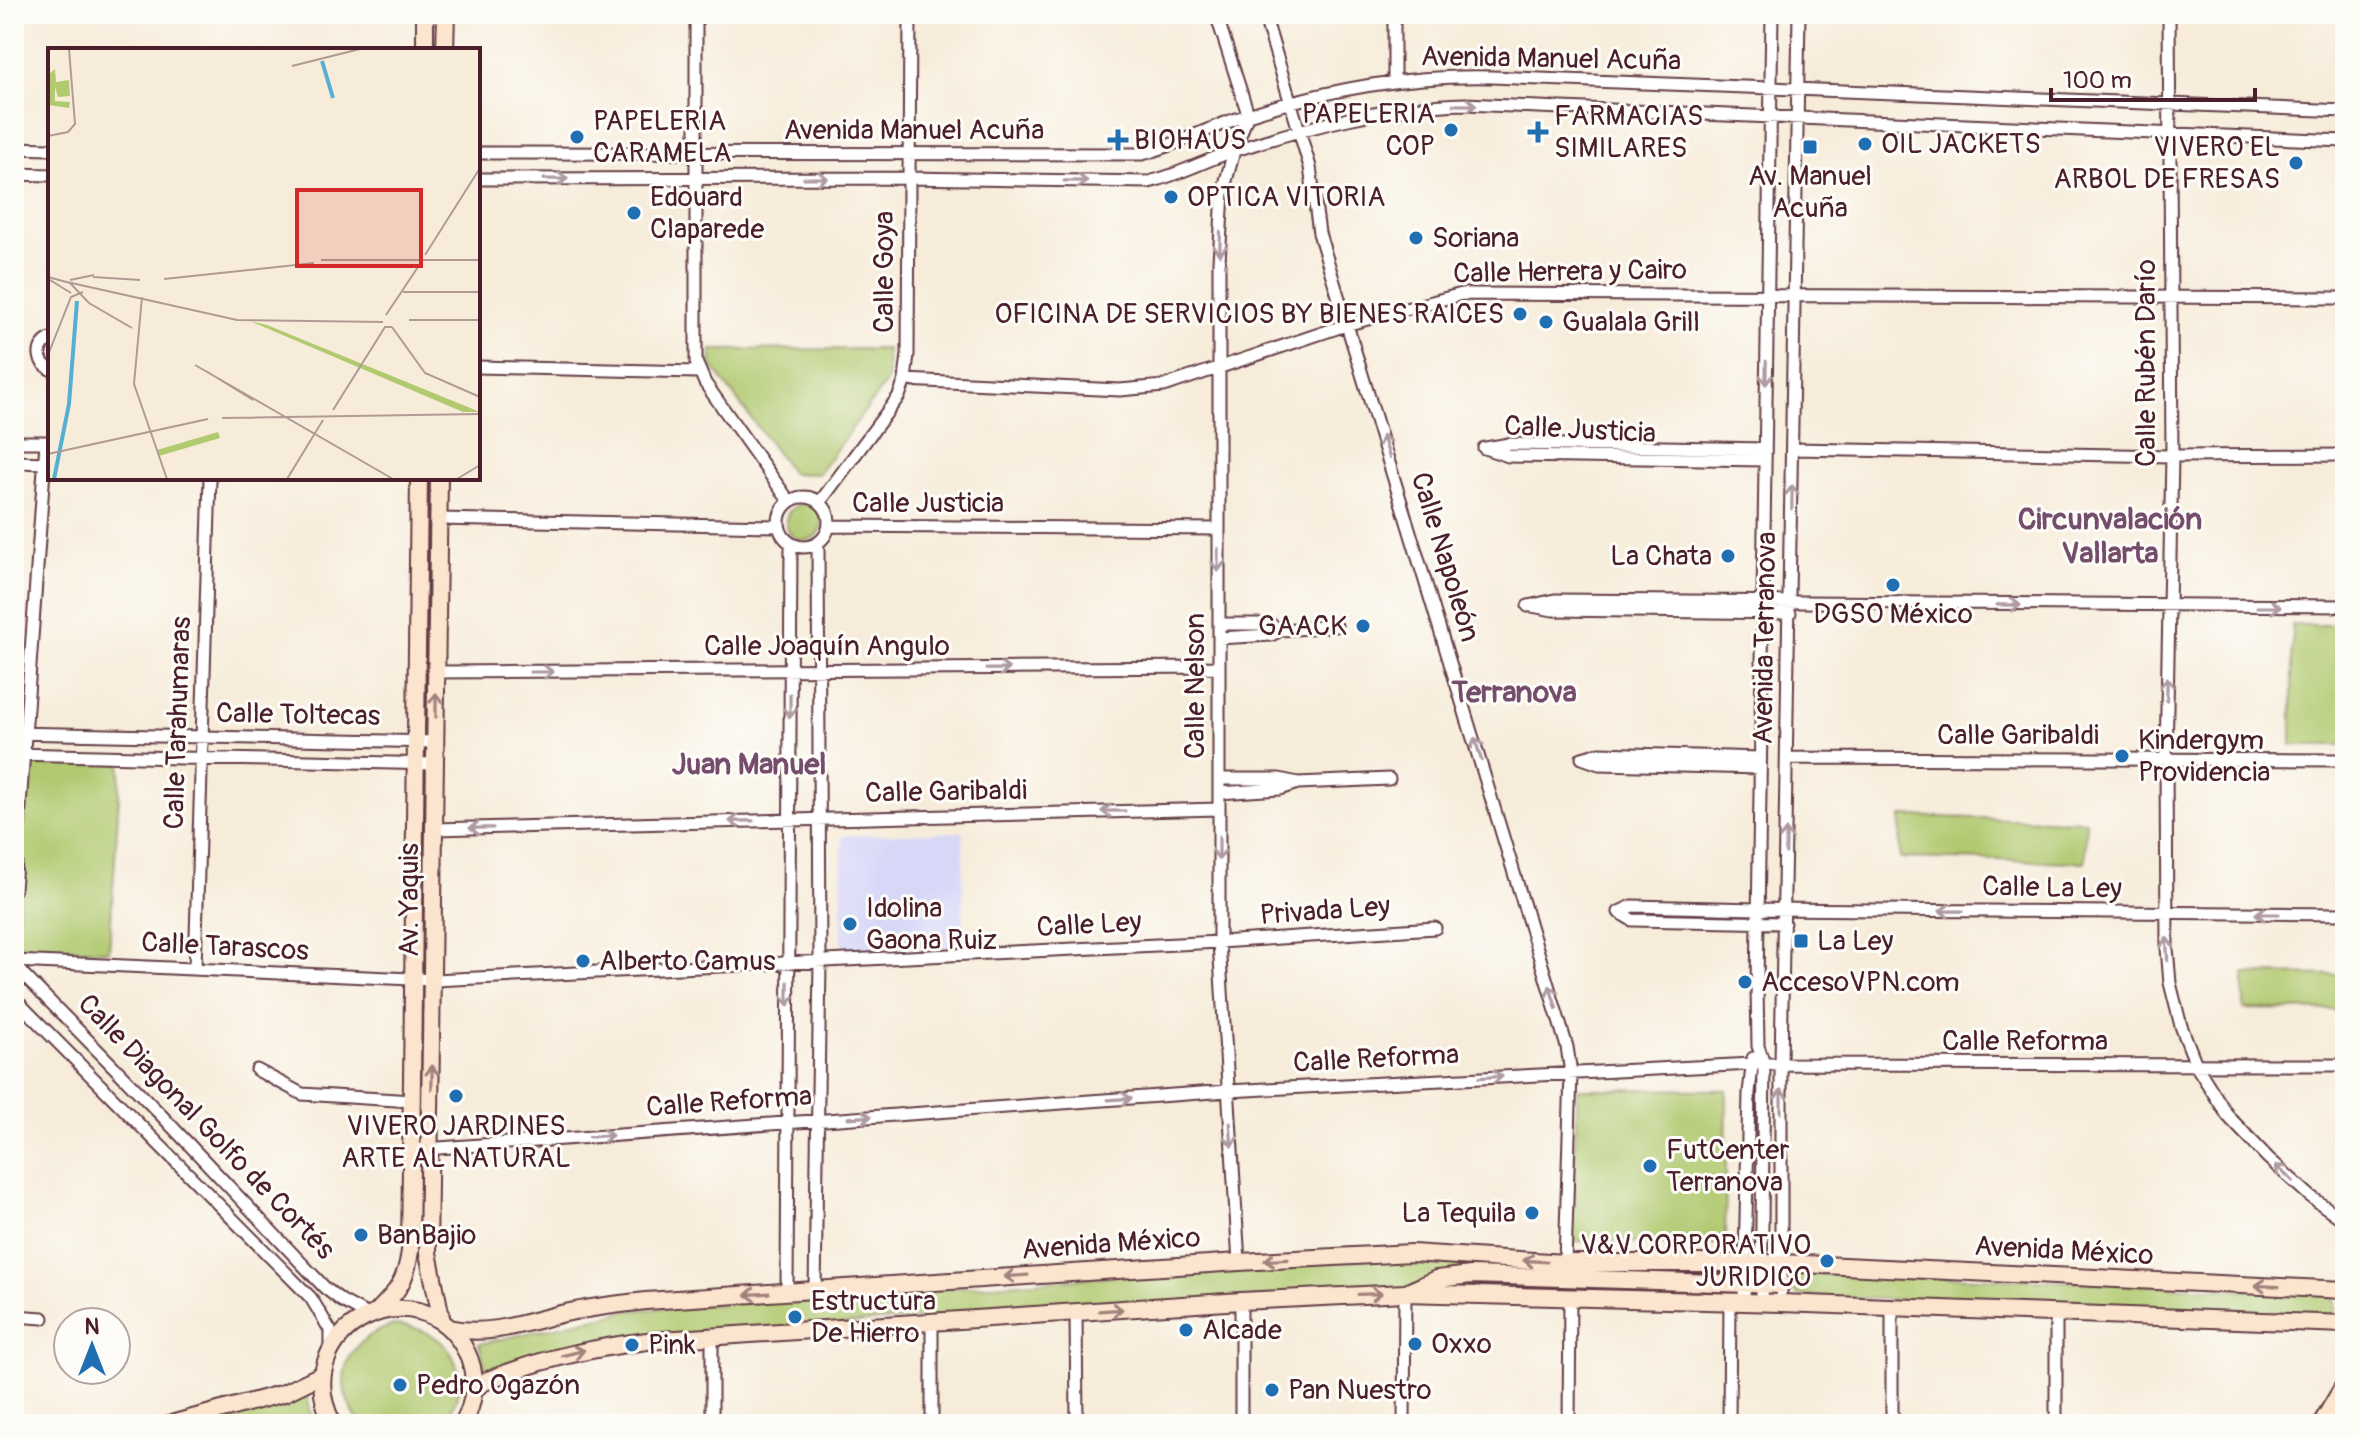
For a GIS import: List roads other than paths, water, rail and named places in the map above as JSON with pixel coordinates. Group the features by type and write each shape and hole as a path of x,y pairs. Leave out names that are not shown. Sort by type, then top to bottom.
{"main road":[{"path":"425,14 425,48"},
{"path":"445,48 446,14"},
{"name":"Av. Yaquis","path":"330,1352 339,1336 352,1324 372,1313 401,1286 410,1251 419,480"},
{"name":"Av. Yaquis","path":"439,480 428,1253 445,1325"},
{"name":"Avenida México","path":"372,1313 390,1309 417,1311 445,1325 466,1331 486,1331 603,1306 1412,1253 1565,1263 1781,1263 2345,1290"},
{"path":"1405,1293 1437,1279 1471,1275 1781,1285"},
{"path":"463,1424 473,1396 483,1381 590,1348 712,1336 1241,1301 1405,1293 2345,1324"},
{"path":"445,1325 469,1356 473,1396 481,1424"},
{"path":"330,1352 323,1374 324,1401 333,1424"},
{"path":"171,1424 284,1393 323,1374"},
{"path":"2321,1424 2345,1384"}],"street":[{"path":"696,14 694,178 695,347 698,372 789,501"},
{"name":"Calle Goya","path":"820,502 899,396 905,380 908,354 910,14"},
{"path":"1216,14 1248,114"},
{"name":"Calle Napoleón","path":"1264,14 1310,167 1319,233 1564,1033 1571,1073 1565,1263"},
{"path":"1394,14 1394,82"},
{"name":"Avenida Terranova","path":"1729,1424 1745,1302 1753,1283 1772,14"},
{"name":"Avenida Terranova","path":"1781,1263 1781,1064 1799,14"},
{"name":"Calle Rubén Darío","path":"2169,14 2172,456 2166,914 2170,983 2181,1026 2197,1067 2228,1116 2310,1196 2345,1221"},
{"name":"Avenida Manuel Acuña","path":"480,153 1142,154 1248,114 1291,102 1431,77 2345,111"},
{"name":"Avenida Manuel Acuña","path":"480,179 908,178 1149,182 1234,151 1300,133 1379,112 1436,105 2345,141"},
{"name":"Calle Nelson","path":"1239,1262 1219,942 1219,368 1223,192 1248,114"},
{"path":"14,148 48,149"},
{"path":"14,174 48,175"},
{"name":"Calle Herrera y Cairo","path":"905,380 1141,389 1164,386 1349,324 1462,294 2345,298"},
{"path":"48,341 41,346 39,354 41,362 48,367"},
{"path":"480,367 698,372"},
{"path":"14,442 48,442 19,733 14,890"},
{"name":"Calle Justicia","path":"1665,452 1508,456 1484,448 1509,444 1765,454"},
{"path":"1793,449 2172,456 2345,455"},
{"path":"14,462 47,462"},
{"name":"Calle Tarahumaras","path":"195,969 210,480"},
{"path":"805,497 820,502 826,511 829,526 826,535 818,543 807,547 791,544 778,526 780,512 789,501 805,497"},
{"path":"438,519 778,526"},
{"name":"Calle Justicia","path":"829,526 1218,529"},
{"path":"815,1290 820,963 818,543"},
{"path":"787,1292 791,544"},
{"path":"1763,607 1553,610 1528,606 1555,600 1763,607 1790,608 2345,606"},
{"path":"1219,624 1252,631"},
{"path":"1219,638 1270,624 1276,633 1336,626"},
{"name":"Calle Joaquín Angulo","path":"436,672 1218,667"},
{"name":"Calle Toltecas","path":"19,733 436,742"},
{"path":"1719,762 1600,753 1582,758 1599,764 1760,763"},
{"name":"Calle Toltecas","path":"18,754 435,764"},
{"name":"Calle Garibaldi","path":"1787,758 2345,760"},
{"path":"1219,779 1254,785"},
{"path":"1219,793 1287,779 1298,783 1389,779"},
{"name":"Calle Garibaldi","path":"435,829 1219,809"},
{"name":"Calle La Ley","path":"1685,921 1632,920 1619,912 1632,906 2345,914"},
{"path":"1685,907 1685,921 1784,923"},
{"name":"Privada Ley","path":"1219,942 1435,928"},
{"name":"Calle Ley","path":"434,980 1219,942"},
{"name":"Calle Tarascos","path":"14,963 434,980"},
{"name":"Calle Diagonal Golfo de Cortés","path":"14,963 325,1288 342,1301 372,1313"},
{"name":"Calle Diagonal Golfo de Cortés","path":"14,998 311,1298 330,1330 330,1352"},
{"name":"Calle Reforma","path":"411,1150 1228,1091 1758,1064 2345,1065"},
{"path":"257,1070 302,1094 412,1101"},
{"path":"1781,1263 1781,1303"},
{"path":"1404,1424 1405,1293"},
{"path":"1569,1424 1570,1297"},
{"path":"1241,1301 1241,1424"},
{"path":"1892,1307 1892,1424"},
{"path":"1076,1312 1077,1424"},
{"path":"2056,1313 2056,1424"},
{"path":"14,1316 43,1318"},
{"path":"932,1321 932,1424"},
{"path":"712,1336 712,1424"}],"place":[{"name":"PAPELERIA COP","path":"1451,130"},
{"name":"FARMACIAS SIMILARES","path":"1538,132"},
{"name":"PAPELERIA CARAMELA","path":"577,137"},
{"name":"BIOHAUS","path":"1118,140"},
{"name":"OIL JACKETS","path":"1865,144"},
{"name":"Av. Manuel Acuña","path":"1810,147"},
{"name":"VIVERO EL ARBOL DE FRESAS","path":"2296,163"},
{"name":"OPTICA VITORIA","path":"1171,197"},
{"name":"Edouard Claparede","path":"634,213"},
{"name":"Soriana","path":"1416,238"},
{"name":"OFICINA DE SERVICIOS BY BIENES RAICES","path":"1520,314"},
{"name":"Gualala Grill","path":"1546,322"},
{"name":"La Chata","path":"1728,556"},
{"name":"DGSO México","path":"1893,585"},
{"name":"GAACK","path":"1363,626"},
{"name":"Kindergym Providencia","path":"2122,756"},
{"name":"Idolina Gaona Ruiz","path":"850,924"},
{"name":"La Ley","path":"1801,941"},
{"name":"Alberto Camus","path":"583,961"},
{"name":"AccesoVPN.com","path":"1745,982"},
{"name":"VIVERO JARDINES ARTE AL NATURAL","path":"456,1096"},
{"name":"FutCenter Terranova","path":"1650,1166"},
{"name":"La Tequila","path":"1532,1213"},
{"name":"BanBajio","path":"361,1235"},
{"name":"V&V CORPORATIVO JURIDICO","path":"1827,1261"},
{"name":"Estructura De Hierro","path":"795,1317"},
{"name":"Alcade","path":"1186,1330"},
{"name":"Oxxo","path":"1415,1344"},
{"name":"Pink","path":"632,1345"},
{"name":"Pedro Ogazón","path":"400,1385"},
{"name":"Pan Nuestro","path":"1272,1390"}],"district":[{"name":"Circunvalación Vallarta","path":"2110,536"},
{"name":"Terranova","path":"1514,692"},
{"name":"Juan Manuel","path":"749,764"}]}
